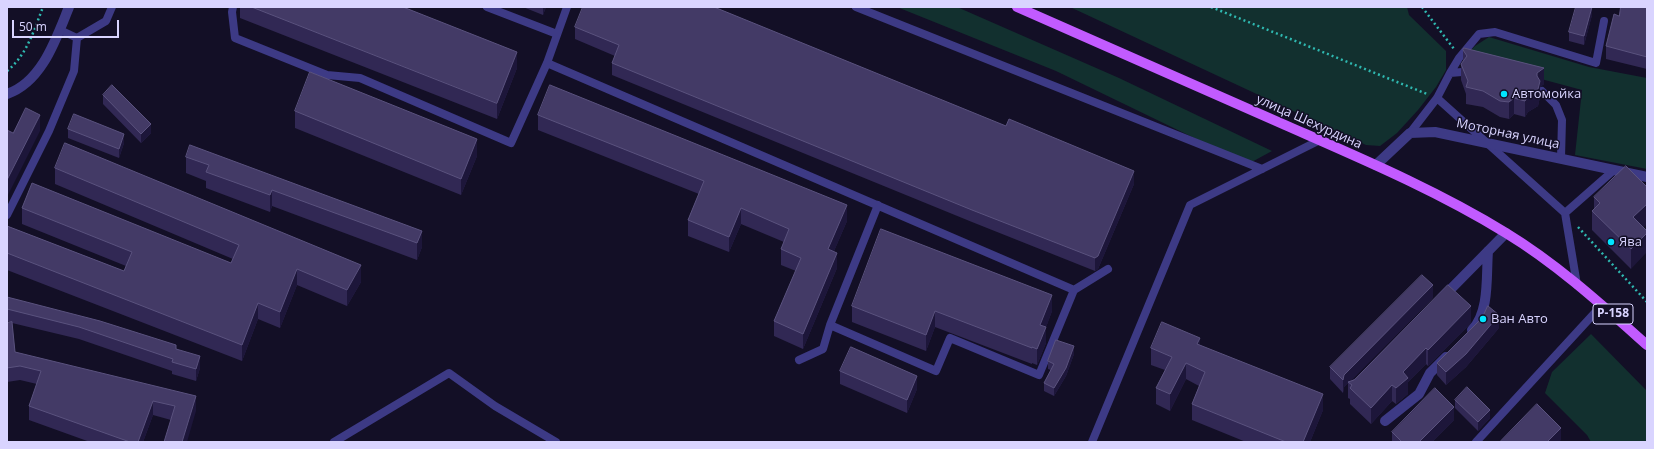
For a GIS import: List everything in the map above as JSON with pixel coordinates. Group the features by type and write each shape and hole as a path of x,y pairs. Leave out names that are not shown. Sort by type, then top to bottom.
{"main road":[{"name":"улица Шехурдина","path":"1017,7 1376,166 1506,233 1577,285"},
{"name":"Р-158","path":"1577,285 1647,345"}],"street":[{"path":"7,94 20,90 40,69 60,30 69,7"},
{"name":"Моторная улица","path":"1410,133 1435,132 1647,176"},
{"path":"1376,166 1410,133"},
{"path":"1433,307 1506,233"},
{"path":"1467,336 1477,326 1484,305 1488,251"},
{"path":"1385,422 1419,394 1430,373 1451,352"}],"lane":[{"path":"77,38 106,22 112,7"},
{"path":"234,7 232,12 235,38 327,75 360,78 511,143 546,63 567,7"},
{"path":"487,7 557,34"},
{"path":"856,7 1262,169"},
{"path":"1410,133 1437,98 1459,58 1479,34 1496,32 1596,63 1604,21"},
{"path":"60,30 77,38"},
{"path":"7,215 49,131 74,71 77,38"},
{"path":"546,63 1074,290"},
{"path":"1450,73 1462,72"},
{"path":"1542,91 1556,105 1562,120 1561,158"},
{"path":"1437,98 1565,213 1577,285"},
{"path":"1092,442 1190,205 1320,140"},
{"path":"1565,213 1614,170"},
{"path":"799,360 823,349 830,325 878,206"},
{"path":"830,325 936,371 950,338 1038,375 1074,290 1108,269"},
{"path":"1476,442 1602,305"},
{"path":"334,442 449,373 495,406 556,442"}],"path":[{"path":"7,71 16,64 28,46 43,7"},
{"path":"1211,7 1437,98"},
{"path":"1422,7 1459,58"},
{"path":"1565,213 1647,302"}],"green space":[{"path":"897,7 957,7 1119,78 1272,151 1248,164 1056,71"},
{"path":"1070,7 1407,7 1409,15 1446,51 1446,70 1436,87 1397,133 1380,146 1366,145"},
{"path":"1489,37 1589,67 1647,78 1647,169 1575,155 1582,90 1463,58 1475,46"},
{"path":"1591,334 1647,391 1647,442 1591,442 1587,435 1545,393 1552,372"}],"building":[{"path":"252,7 403,7 517,52 497,103"},
{"path":"583,7 714,7 1006,126 1009,119 1134,171 1098,256 1095,258 972,210 612,63 619,45 575,27"},
{"path":"1576,7 1592,7 1584,36 1569,32"},
{"path":"1621,7 1647,7 1647,57 1606,46 1614,14 1619,16"},
{"path":"1464,48 1544,68 1537,73 1540,81 1538,89 1528,96 1525,101 1514,98 1509,102 1500,101 1483,91 1466,87 1468,81 1461,64 1467,56 1463,50"},
{"path":"310,72 477,139 461,179 295,111"},
{"path":"112,85 151,124 141,134 103,95"},
{"path":"550,85 847,205 828,249 837,253 803,334 774,321 801,258 781,249 789,229 741,208 729,237 688,220 704,181 538,115"},
{"path":"26,108 40,115 7,180 7,130 13,133"},
{"path":"74,114 124,134 119,149 68,129"},
{"path":"65,143 361,265 347,290 297,269 280,312 258,303 242,345 7,253 7,226 124,271 132,252 22,208 32,183 231,263 239,245 55,168"},
{"path":"190,145 422,231 417,243 272,190 270,195 206,172 209,165 186,157"},
{"path":"1626,166 1647,187 1647,204 1633,217 1647,231 1647,233 1631,249 1592,211 1600,203 1594,197"},
{"path":"881,229 1052,295 1040,325 1046,327 1037,349 935,311 926,335 852,306"},
{"path":"1422,275 1433,285 1344,375 1343,380 1330,367"},
{"path":"1448,285 1471,306 1428,350 1426,348 1403,372 1408,378 1396,388 1392,385 1371,408 1350,388 1352,385 1348,382 1354,380"},
{"path":"7,297 100,321 176,345 176,349 200,356 196,369 172,362 173,359 79,327 7,309"},
{"path":"1488,306 1499,315 1466,354 1446,372 1437,363 1482,318"},
{"path":"12,322 15,352 196,396 182,442 164,442 175,406 153,401 138,442 130,442 29,406 41,371 20,366 7,368 7,323"},
{"path":"1162,322 1200,338 1197,344 1323,394 1303,442 1286,442 1192,404 1205,372 1186,363 1170,394 1156,388 1172,357 1151,348"},
{"path":"1056,340 1074,346 1066,368 1054,388 1044,383 1054,364 1048,361"},
{"path":"851,347 917,376 907,400 840,371"},
{"path":"1467,387 1490,410 1478,422 1455,400"},
{"path":"1435,388 1454,407 1419,442 1402,442 1392,432"},
{"path":"1537,404 1561,428 1547,442 1500,442"}],"place":[{"name":"Автомойка","path":"1504,94"},
{"name":"Ява","path":"1611,242"},
{"name":"Ван Авто","path":"1483,319"}]}
